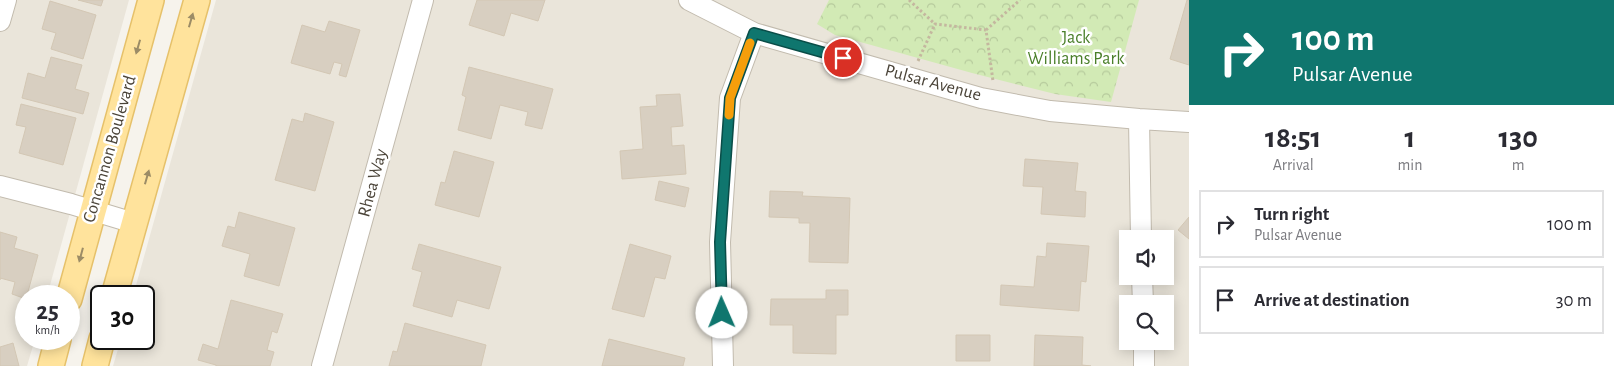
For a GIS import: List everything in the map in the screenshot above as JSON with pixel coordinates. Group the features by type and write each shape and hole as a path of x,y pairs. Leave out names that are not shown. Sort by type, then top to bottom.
{"main road":[{"name":"Concannon Boulevard","path":"73,285 151,0"},
{"path":"117,285 197,0"},
{"path":"51,366 55,350"},
{"path":"95,366 99,350"}],"street":[{"path":"0,21 6,0"},
{"name":"Rhea Way","path":"322,366 423,0"},
{"name":"Pulsar Avenue","path":"689,0 754,33 981,98 1050,111 1189,122"},
{"path":"723,366 720,242 730,98 754,33"},
{"path":"1139,119 1141,230"},
{"path":"0,186 134,224"},
{"path":"1144,350 1144,366"}],"path":[{"path":"909,0 935,24 986,30 1020,0"},
{"path":"918,61 935,24"},
{"path":"986,30 993,80"}],"shaded area":[{"path":"0,0 129,0 50,285 15,285 15,350 32,350 27,366 0,366"},
{"path":"216,0 1189,0 1189,366 113,366 118,350 155,350 155,285 136,285"}],"green space":[{"name":"Jack Williams Park","path":"829,0 1139,0 1111,102 1055,94 835,35 817,24"}],"building":[{"path":"78,0 103,0 101,6"},
{"path":"477,0 545,0 538,21 511,13 504,36 469,25"},
{"path":"1187,0 1189,0 1189,65 1170,59"},
{"path":"50,1 96,15 83,59 51,49 56,33 42,29"},
{"path":"329,21 360,30 346,77 339,75 342,64 334,62 330,74 291,63 302,25 325,32"},
{"path":"51,57 82,65 75,89 89,93 83,114 22,98 28,73 45,78"},
{"path":"469,67 553,89 542,129 525,125 528,112 500,105 491,139 458,130 466,97 462,95"},
{"path":"680,94 683,126 671,127 672,146 684,145 686,174 622,179 620,151 643,149 640,107 657,106 656,95"},
{"path":"21,104 76,118 63,165 19,153 26,127 16,125"},
{"path":"305,113 334,122 315,191 275,180 292,119 303,122"},
{"path":"454,151 494,162 479,217 435,205 441,182 445,183"},
{"path":"1025,159 1078,163 1075,191 1086,192 1085,217 1041,214 1043,187 1023,186"},
{"path":"659,181 689,188 685,207 655,200"},
{"path":"770,191 803,192 802,196 850,198 848,263 809,262 810,223 799,223 799,218 769,217"},
{"path":"239,212 295,228 279,286 244,276 250,254 222,246 228,226 235,228"},
{"path":"1189,217 1189,239 1178,230"},
{"path":"0,232 17,237 14,248 38,255 30,285 15,285 15,295 12,294 15,282 0,278"},
{"path":"1047,243 1089,246 1086,282 1081,281 1079,311 1000,305 1001,285 1034,287 1037,256 1046,257"},
{"path":"419,244 501,267 489,309 457,300 452,317 413,306 422,272 412,269"},
{"path":"630,244 671,256 665,279 655,277 644,317 612,309"},
{"path":"826,290 848,290 848,315 836,315 836,354 793,353 793,325 770,325 771,299 826,299"},
{"path":"231,300 283,314 277,333 272,331 267,350 274,352 270,366 216,366 198,360 203,344 218,349"},
{"path":"405,323 486,345 481,366 389,366 393,351 397,352"},
{"path":"956,335 990,335 990,361 956,361"},
{"path":"1035,335 1083,337 1082,365 1091,366 1034,366"},
{"path":"609,339 685,358 683,366 602,366"},
{"path":"13,343 19,366 0,366 0,347"}],"slow traffic":[{"path":"729,115 730,98 750,43"}],"route":[{"path":"722,313 720,242 730,98 754,33 843,58"}]}
